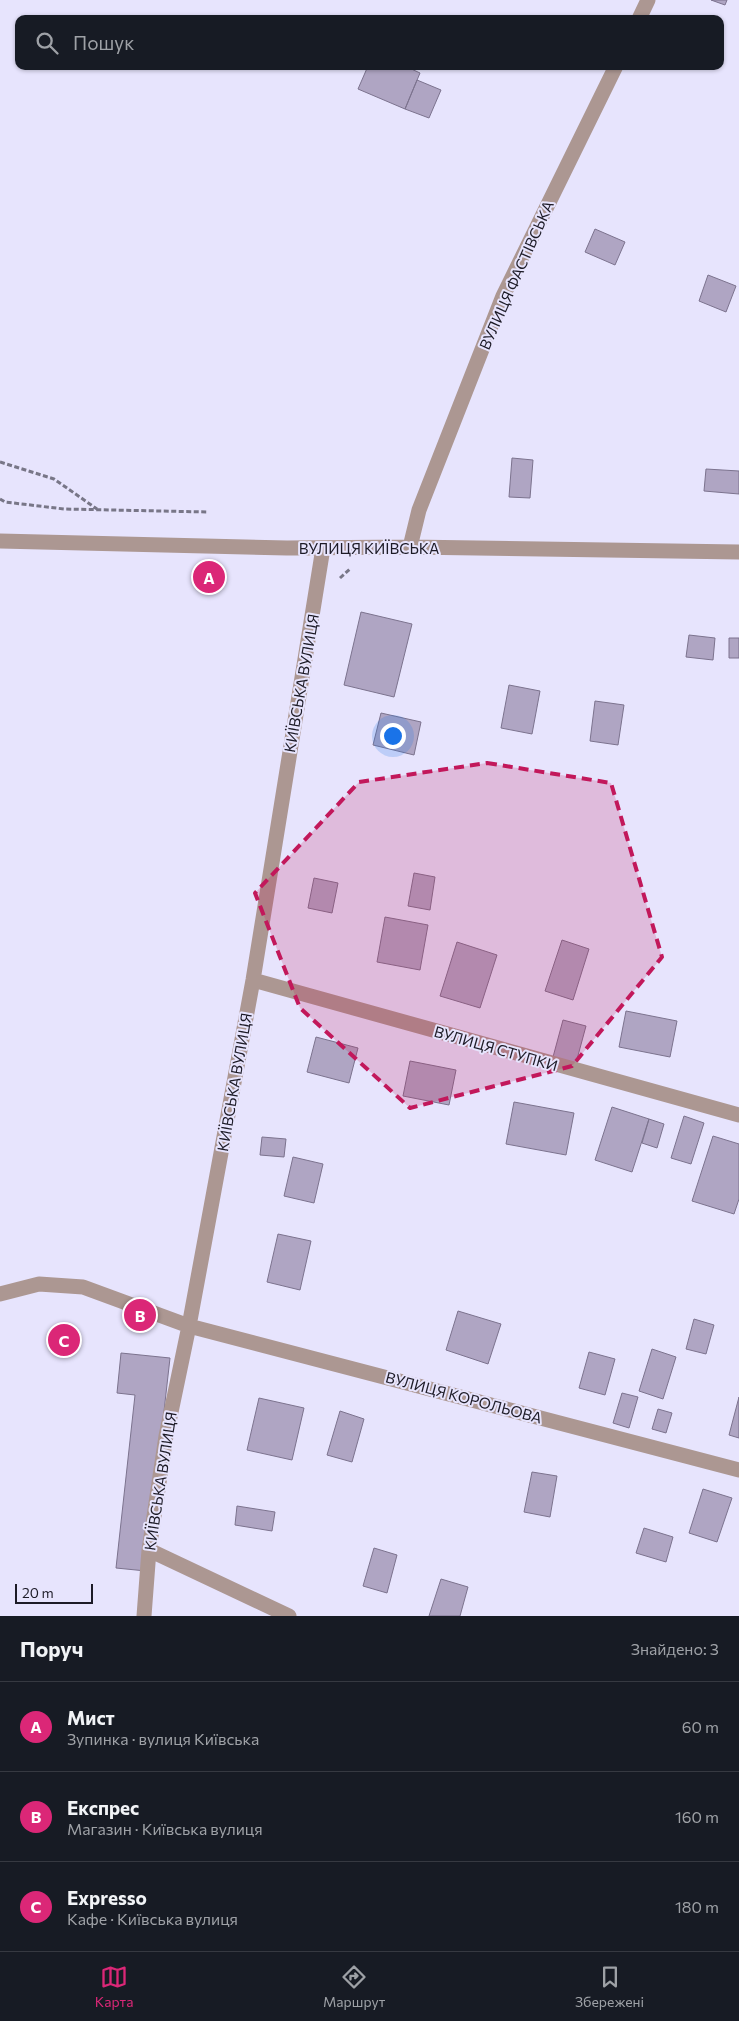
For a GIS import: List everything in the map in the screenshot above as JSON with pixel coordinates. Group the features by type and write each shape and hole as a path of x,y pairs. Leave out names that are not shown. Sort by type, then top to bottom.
{"street":[{"path":"641,15 648,0"},
{"name":"ВУЛИЦЯ ФАСТІВСЬКА","path":"410,546 419,510 504,296 614,70"},
{"name":"ВУЛИЦЯ КИЇВСЬКА","path":"0,541 323,548 410,546 739,552"},
{"name":"КИЇВСЬКА ВУЛИЦЯ","path":"144,1616 149,1550 166,1436 189,1326 253,980 323,548"},
{"name":"ВУЛИЦЯ СТУПКИ","path":"253,980 739,1115"},
{"name":"ВУЛИЦЯ КОРОЛЬОВА","path":"0,1294 39,1284 83,1287 189,1326 739,1470"},
{"path":"149,1550 289,1616"}],"path":[{"path":"0,462 54,479 98,510"},
{"path":"0,499 5,502 64,509 208,512"},
{"path":"337,581 351,568"}],"highlighted area":[{"path":"487,763 611,783 662,957 572,1066 410,1108 300,1008 255,893 359,782"}],"building":[{"path":"711,0 727,0 725,5"},
{"path":"366,70 414,70 420,73 405,109 358,89"},
{"path":"417,80 441,90 429,118 405,109"},
{"path":"595,229 625,242 615,265 585,252"},
{"path":"708,275 736,286 726,312 699,301"},
{"path":"512,458 533,460 530,498 509,497"},
{"path":"706,469 739,471 739,494 704,491"},
{"path":"361,612 412,624 394,697 344,685"},
{"path":"689,635 715,638 713,660 686,657"},
{"path":"729,638 739,638 739,658 729,658"},
{"path":"509,685 540,691 532,734 501,728"},
{"path":"595,701 624,705 618,745 590,741"},
{"path":"381,713 421,722 414,755 373,745"},
{"path":"414,873 435,877 430,910 408,906"},
{"path":"314,878 338,883 332,913 308,908"},
{"path":"385,917 428,925 420,970 377,962"},
{"path":"562,940 589,949 573,1000 545,991"},
{"path":"457,942 497,955 480,1008 440,996"},
{"path":"626,1011 677,1021 670,1057 619,1047"},
{"path":"563,1020 586,1026 576,1063 553,1057"},
{"path":"316,1037 358,1048 349,1083 307,1072"},
{"path":"410,1061 456,1070 449,1105 403,1096"},
{"path":"514,1102 574,1113 566,1155 506,1144"},
{"path":"612,1107 649,1119 632,1172 595,1160"},
{"path":"684,1116 704,1123 691,1164 671,1158"},
{"path":"649,1119 664,1124 657,1148 642,1143"},
{"path":"713,1136 739,1144 739,1199 734,1214 692,1201"},
{"path":"262,1137 286,1139 284,1157 260,1155"},
{"path":"293,1157 323,1164 314,1203 284,1196"},
{"path":"278,1234 311,1241 300,1290 267,1282"},
{"path":"458,1311 501,1324 488,1364 446,1350"},
{"path":"694,1319 714,1325 706,1354 686,1349"},
{"path":"652,1349 676,1357 663,1399 639,1391"},
{"path":"589,1352 615,1359 605,1395 579,1388"},
{"path":"121,1353 170,1358 146,1571 116,1568 135,1395 117,1393"},
{"path":"622,1393 638,1397 629,1428 613,1423"},
{"path":"739,1397 739,1438 729,1435"},
{"path":"259,1398 304,1408 292,1460 247,1450"},
{"path":"658,1409 672,1413 666,1433 652,1429"},
{"path":"340,1411 364,1419 352,1462 327,1455"},
{"path":"532,1472 557,1476 550,1517 524,1512"},
{"path":"703,1489 732,1498 717,1542 689,1533"},
{"path":"237,1506 275,1512 272,1531 235,1525"},
{"path":"644,1528 673,1537 666,1562 636,1553"},
{"path":"374,1548 397,1555 387,1593 363,1586"},
{"path":"441,1579 468,1587 460,1616 429,1616"}],"place":[{"name":"Мист","path":"209,577"},
{"name":"Експрес","path":"140,1315"},
{"name":"Expresso","path":"64,1340"}]}
